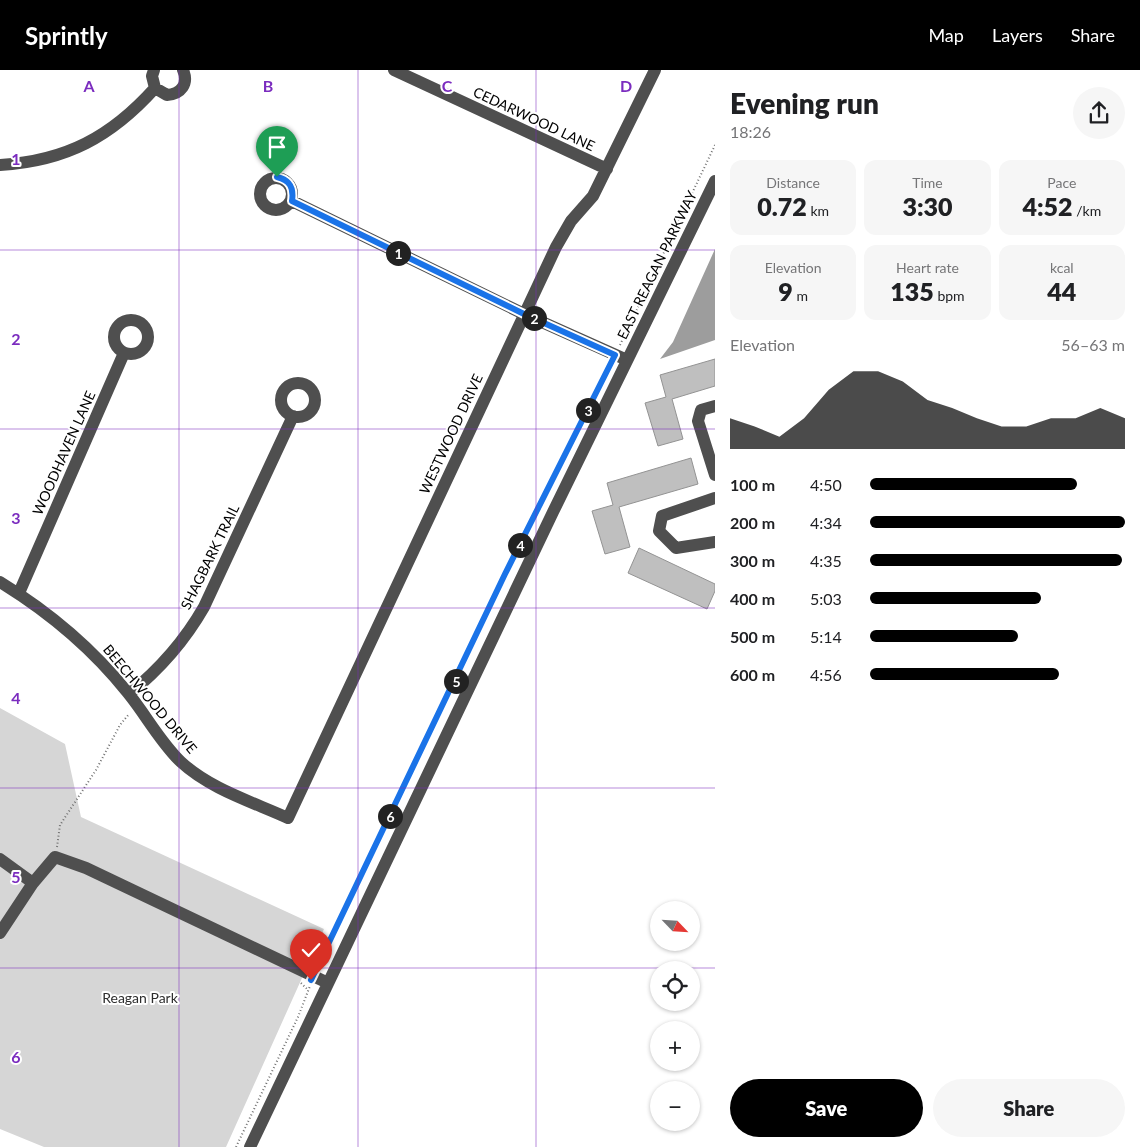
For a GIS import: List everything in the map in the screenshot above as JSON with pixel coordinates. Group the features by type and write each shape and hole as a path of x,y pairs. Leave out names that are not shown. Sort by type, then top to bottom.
{"street":[{"path":"154,70 152,76 155,88 160,93 174,94 184,84 183,70"},
{"name":"CEDARWOOD LANE","path":"394,70 607,170"},
{"name":"WESTWOOD DRIVE","path":"288,818 563,234 571,221 593,196 654,70"},
{"path":"0,165 33,161 77,149 111,130 129,116 155,88"},
{"name":"EAST REAGAN PARKWAY","path":"250,1147 627,360 710,203 714,186"},
{"path":"292,201 524,314 627,360"},
{"name":"WOODHAVEN LANE","path":"18,593 124,353"},
{"path":"715,406 701,410 698,421 710,441 715,475"},
{"name":"SHAGBARK TRAIL","path":"129,694 162,665 192,627 208,599 293,416"},
{"path":"715,498 662,516 659,531 676,548 715,542"},
{"name":"BEECHWOOD DRIVE","path":"0,582 18,593 71,633 94,655 129,694 166,747 198,776 288,818"},
{"path":"0,933 33,883 55,857 86,868 328,983"},
{"path":"0,858 33,883"}],"path":[{"path":"236,1147 298,1017 313,976 505,574 615,355 715,145"},
{"path":"55,857 60,825 96,770 120,725 137,705"},
{"path":"301,983 308,990"}],"green space":[{"name":"Reagan Park","path":"0,708 65,744 81,817 324,929 226,1147 44,1147 0,1129"}],"shaded area":[{"path":"715,249 715,340 660,359 673,342"}],"building":[{"path":"715,359 715,386 672,399 683,439 658,446 645,403 666,397 660,375"},
{"path":"691,458 698,484 619,507 630,547 605,554 592,511 613,505 607,483"},
{"path":"639,548 715,584 715,591 707,609 628,573"}],"route":[{"path":"277,177 289,183 292,188 292,201 524,314 615,355 505,574 311,980"}]}
